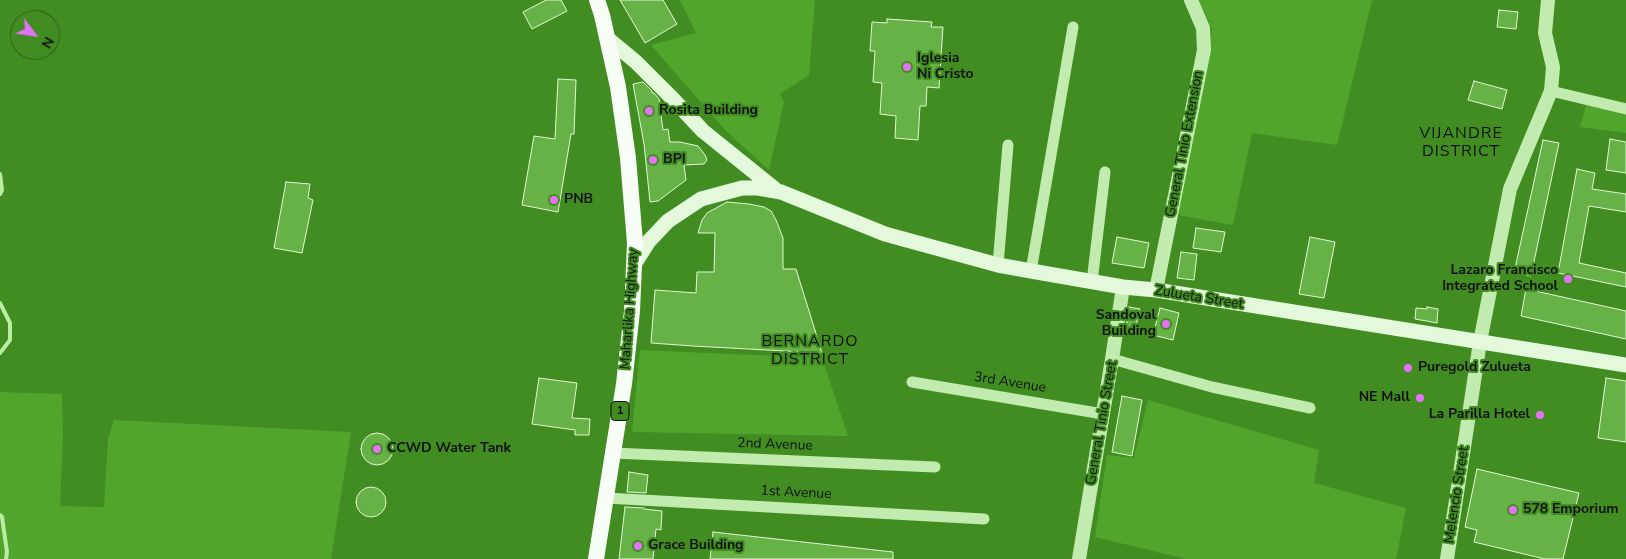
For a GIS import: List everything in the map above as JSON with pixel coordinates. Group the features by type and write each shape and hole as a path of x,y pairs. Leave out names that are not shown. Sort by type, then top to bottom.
{"main road":[{"name":"Maharlika Highway","path":"596,559 624,384 635,263 624,123 618,86 597,0"},
{"name":"Zulueta Street","path":"607,38 663,89 703,131 781,192"},
{"name":"Zulueta Street","path":"635,263 650,241 668,221 701,199 742,188 758,188 781,192 885,234 998,265 1031,272 1123,288 1156,290 1626,365"}],"street":[{"name":"General Tinio Extension","path":"1156,290 1204,50 1203,28 1191,0"},
{"name":"Melencio Street","path":"1447,559 1480,342 1510,189 1551,92 1553,67 1545,33 1548,0"},
{"path":"1031,272 1073,27"},
{"path":"1551,92 1626,109"},
{"path":"998,265 1008,145"},
{"path":"1092,282 1105,172"},
{"name":"General Tinio Street","path":"1079,559 1123,288"},
{"path":"1112,360 1212,387 1310,408"},
{"name":"3rd Avenue","path":"912,382 1103,414"},
{"name":"2nd Avenue","path":"613,453 935,467"},
{"name":"1st Avenue","path":"606,498 984,519"}],"green space":[{"path":"680,0 815,0 809,75 780,94 784,102 769,170 725,130 651,45 696,33"},
{"path":"1199,0 1372,0 1337,145 1252,133 1233,225 1178,215 1212,29"},
{"path":"1587,102 1626,113 1626,133 1580,127"},
{"path":"640,350 822,358 848,436 632,432"},
{"path":"0,392 62,394 63,437 60,506 104,507 108,439 114,420 351,432 331,559 0,559"},
{"path":"1148,400 1319,450 1314,483 1406,508 1396,559 1186,559 1095,537 1107,455 1134,458"}],"building":[{"path":"546,0 561,0 567,11 532,29 523,12"},
{"path":"620,0 663,0 677,24 645,43"},
{"path":"1499,10 1518,12 1516,29 1497,27"},
{"name":"Iglesia Ni Cristo","path":"887,19 932,22 931,27 943,27 939,88 927,87 926,106 920,106 918,140 895,138 896,116 880,114 882,83 873,82 875,51 870,51 872,22 887,23"},
{"path":"558,79 576,80 574,134 571,134 558,212 522,205 534,136 555,139"},
{"path":"1474,81 1507,90 1502,109 1468,100"},
{"path":"643,82 659,99 663,130 668,129 670,142 698,146 707,160 704,164 684,165 686,180 658,201 650,202 644,144 633,84"},
{"path":"1610,139 1626,142 1626,173 1606,170"},
{"path":"1543,140 1559,143 1531,276 1514,273"},
{"path":"1577,169 1595,173 1592,189 1626,194 1626,212 1589,206 1579,263 1626,273 1626,287 1558,273"},
{"path":"286,182 310,184 308,198 313,200 302,253 274,248"},
{"path":"727,202 764,207 771,211 783,238 783,269 796,269 822,353 651,343 655,290 696,293 697,272 714,272 715,233 698,233 702,220 707,213"},
{"path":"1196,228 1225,232 1221,252 1193,248"},
{"path":"1117,237 1149,243 1144,268 1112,263"},
{"path":"1310,237 1335,242 1324,298 1299,294"},
{"path":"1181,252 1197,254 1194,280 1177,278"},
{"path":"1526,289 1626,311 1626,339 1521,316"},
{"path":"1129,307 1140,309 1135,330 1126,328"},
{"path":"1427,307 1438,309 1437,323 1415,319 1416,308 1427,309"},
{"name":"Sandoval Building","path":"1160,308 1179,313 1173,340 1153,335"},
{"path":"539,378 577,383 572,418 590,419 589,435 575,435 575,430 532,424"},
{"path":"1606,378 1626,381 1626,442 1598,438"},
{"path":"1122,396 1142,400 1132,456 1112,452"},
{"name":"CCWD Water Tank","path":"377,433 383,434 388,438 392,443 392,455 388,460 383,464 377,465 371,464 366,460 362,455 361,449 362,443 366,438 371,434"},
{"path":"1477,469 1579,493 1563,559 1545,559 1474,542 1477,530 1465,527"},
{"path":"629,472 648,475 646,493 627,492"},
{"name":"CCWD Water Tank","path":"371,487 377,488 385,496 385,508 377,516 371,517 365,516 357,508 356,502 357,496 365,488"},
{"path":"625,507 662,511 661,530 656,529 653,559 619,559"},
{"path":"713,532 893,552 893,559 710,559"}],"waterway":[{"path":"0,174 2,190 0,194"},
{"path":"0,303 10,323 10,340 0,353"},
{"path":"0,515 2,517 7,552 6,559"}],"place":[{"name":"Iglesia Ni Cristo","path":"907,67"},
{"name":"Rosita Building","path":"649,111"},
{"name":"BPI","path":"653,160"},
{"name":"PNB","path":"554,200"},
{"name":"Lazaro Francisco Integrated School","path":"1568,279"},
{"name":"Sandoval Building","path":"1166,324"},
{"name":"Puregold Zulueta","path":"1408,368"},
{"name":"NE Mall","path":"1420,398"},
{"name":"La Parilla Hotel","path":"1540,415"},
{"name":"CCWD Water Tank","path":"377,449"},
{"name":"578 Emporium","path":"1513,510"},
{"name":"Grace Building","path":"638,546"}],"district":[{"name":"VIJANDRE DISTRICT","path":"1461,143"},
{"name":"BERNARDO DISTRICT","path":"810,351"}]}
